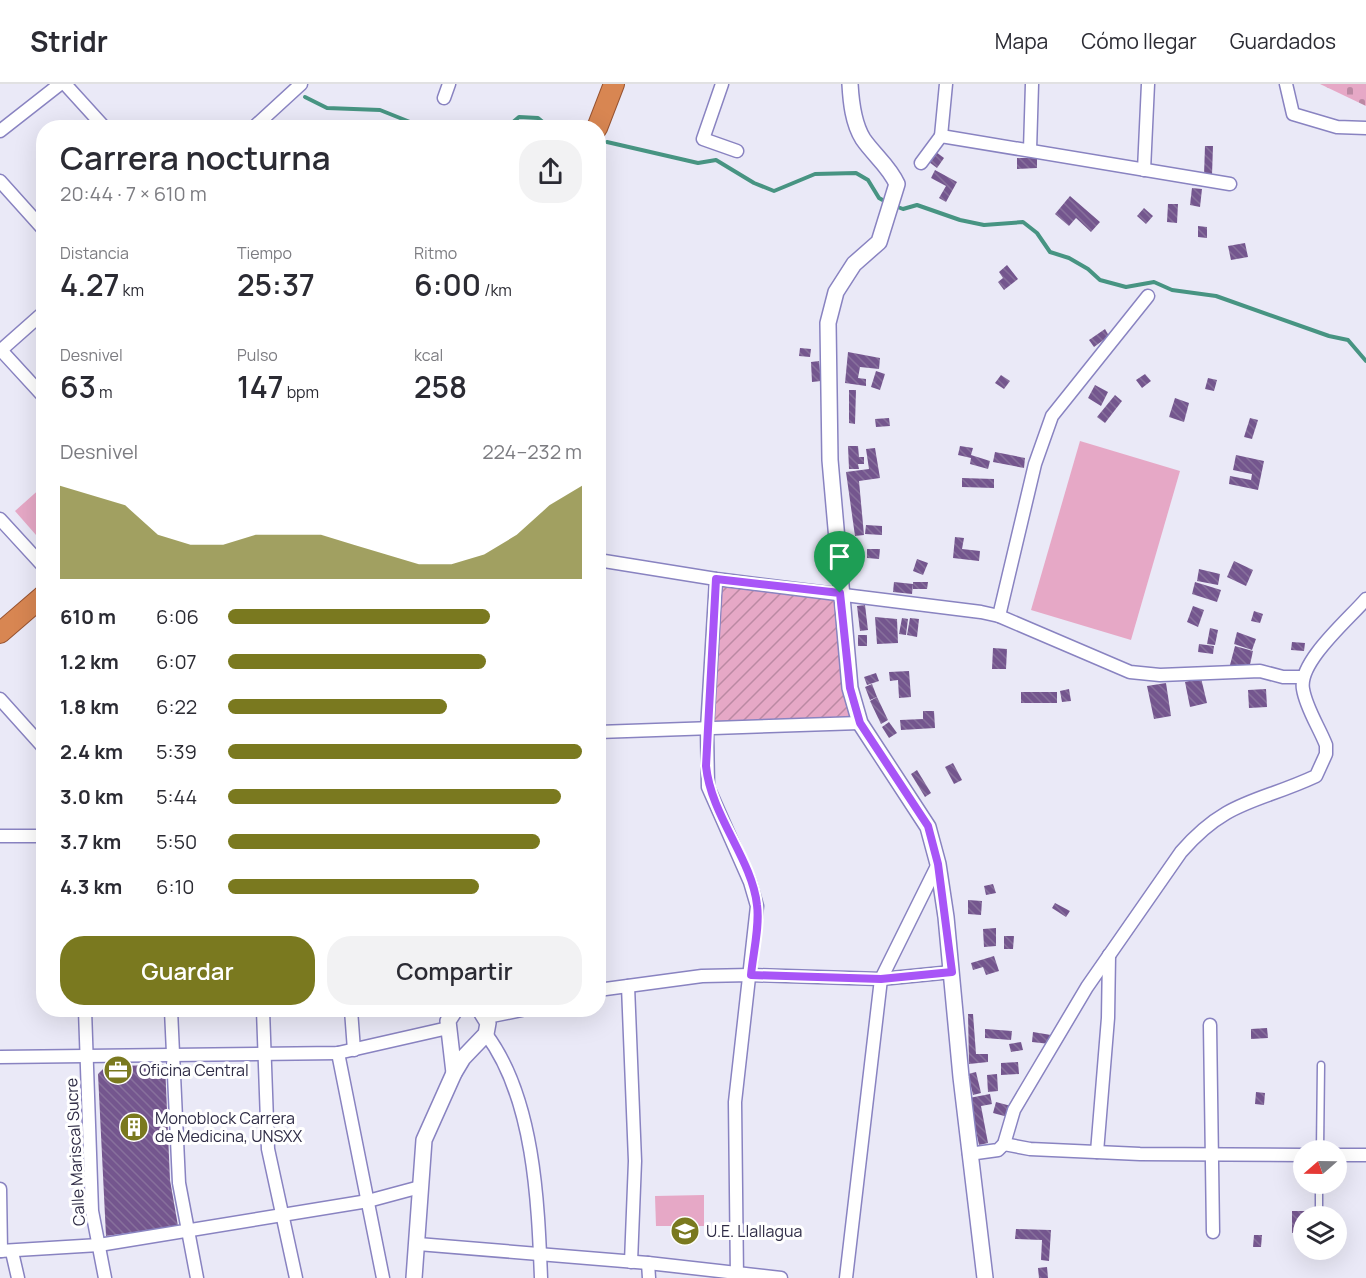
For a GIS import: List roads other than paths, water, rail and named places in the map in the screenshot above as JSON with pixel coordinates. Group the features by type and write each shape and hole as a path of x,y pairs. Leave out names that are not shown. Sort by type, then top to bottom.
{"highway":[{"path":"600,120 614,84"},
{"path":"0,633 36,602"}],"street":[{"path":"0,131 60,84"},
{"path":"66,84 98,120"},
{"path":"262,120 302,84"},
{"path":"444,98 449,84"},
{"path":"722,84 703,140 737,151"},
{"path":"850,84 852,110 862,138 892,171 897,184 896,195 879,242 854,264 836,292 828,323 830,460 850,688 860,723 928,826 938,864 952,972 969,1154 985,1278"},
{"path":"921,163 941,136 945,84"},
{"path":"1030,150 1032,84"},
{"path":"1144,170 1148,84"},
{"path":"1286,84 1293,114 1337,127 1366,128"},
{"path":"941,136 972,143 1030,150 1230,184"},
{"path":"0,182 36,221"},
{"path":"999,616 1035,464 1052,416 1148,296"},
{"path":"36,319 0,350 36,388"},
{"path":"0,519 36,558"},
{"path":"606,561 716,579 840,593 999,616 1130,672 1160,675 1260,671 1283,677 1302,677"},
{"path":"716,579 707,729 708,787 750,882 757,906 735,1102 737,1275"},
{"path":"969,1154 998,1150 1004,1144 1014,1110 1109,955 1181,852 1198,832 1224,812 1248,800 1316,776 1326,754 1326,745 1302,689 1302,677 1309,663 1366,599"},
{"path":"0,699 36,739"},
{"path":"606,732 860,723"},
{"path":"0,836 36,836"},
{"path":"846,1278 881,979 938,864"},
{"path":"1097,1152 1108,1018 1109,955"},
{"path":"606,989 702,976 751,975 881,979 952,972"},
{"path":"628,986 635,1161 631,1262"},
{"name":"Calle Mariscal Sucre","path":"85,1017 92,1211 105,1278"},
{"path":"171,1017 178,1183 197,1278"},
{"path":"263,1017 268,1149 296,1278"},
{"path":"352,1017 354,1050"},
{"path":"450,1017 448,1021 454,1072"},
{"path":"414,1278 424,1140 454,1072 482,1039 484,1017"},
{"path":"1210,1025 1213,1232"},
{"path":"0,1057 338,1053 449,1031"},
{"path":"449,1031 457,1041 467,1045 482,1039"},
{"path":"482,1039 503,1060 523,1118 536,1191 541,1278"},
{"path":"338,1053 383,1278"},
{"path":"1004,1144 1030,1149 1097,1152 1293,1155"},
{"path":"1347,1155 1366,1155"},
{"path":"4,1252 99,1245 187,1232 368,1201 420,1187"},
{"path":"0,1189 4,1252 18,1278"},
{"path":"417,1244 540,1256 648,1263 737,1275 781,1278"},
{"path":"648,1263 649,1278"}],"lane":[{"path":"1320,1140 1321,1065"}],"waterway":[{"path":"305,97 327,108 380,110 405,120"},
{"path":"515,120 519,117 540,120"},
{"path":"607,142 698,163 716,160 754,183 774,191 815,174 856,173 868,180 879,198 888,203"},
{"path":"895,206 903,209 917,205 960,220 984,225 1023,222 1037,233 1050,252 1069,258 1088,269 1100,280 1126,287 1154,282 1172,290 1216,296 1329,336 1348,340 1366,361"}],"place":[{"name":"Oficina Central","path":"118,1070"},
{"name":"Monoblock Carrera de Medicina, UNSXX","path":"134,1127"},
{"name":"U.E. Llallagua","path":"685,1231"}]}
